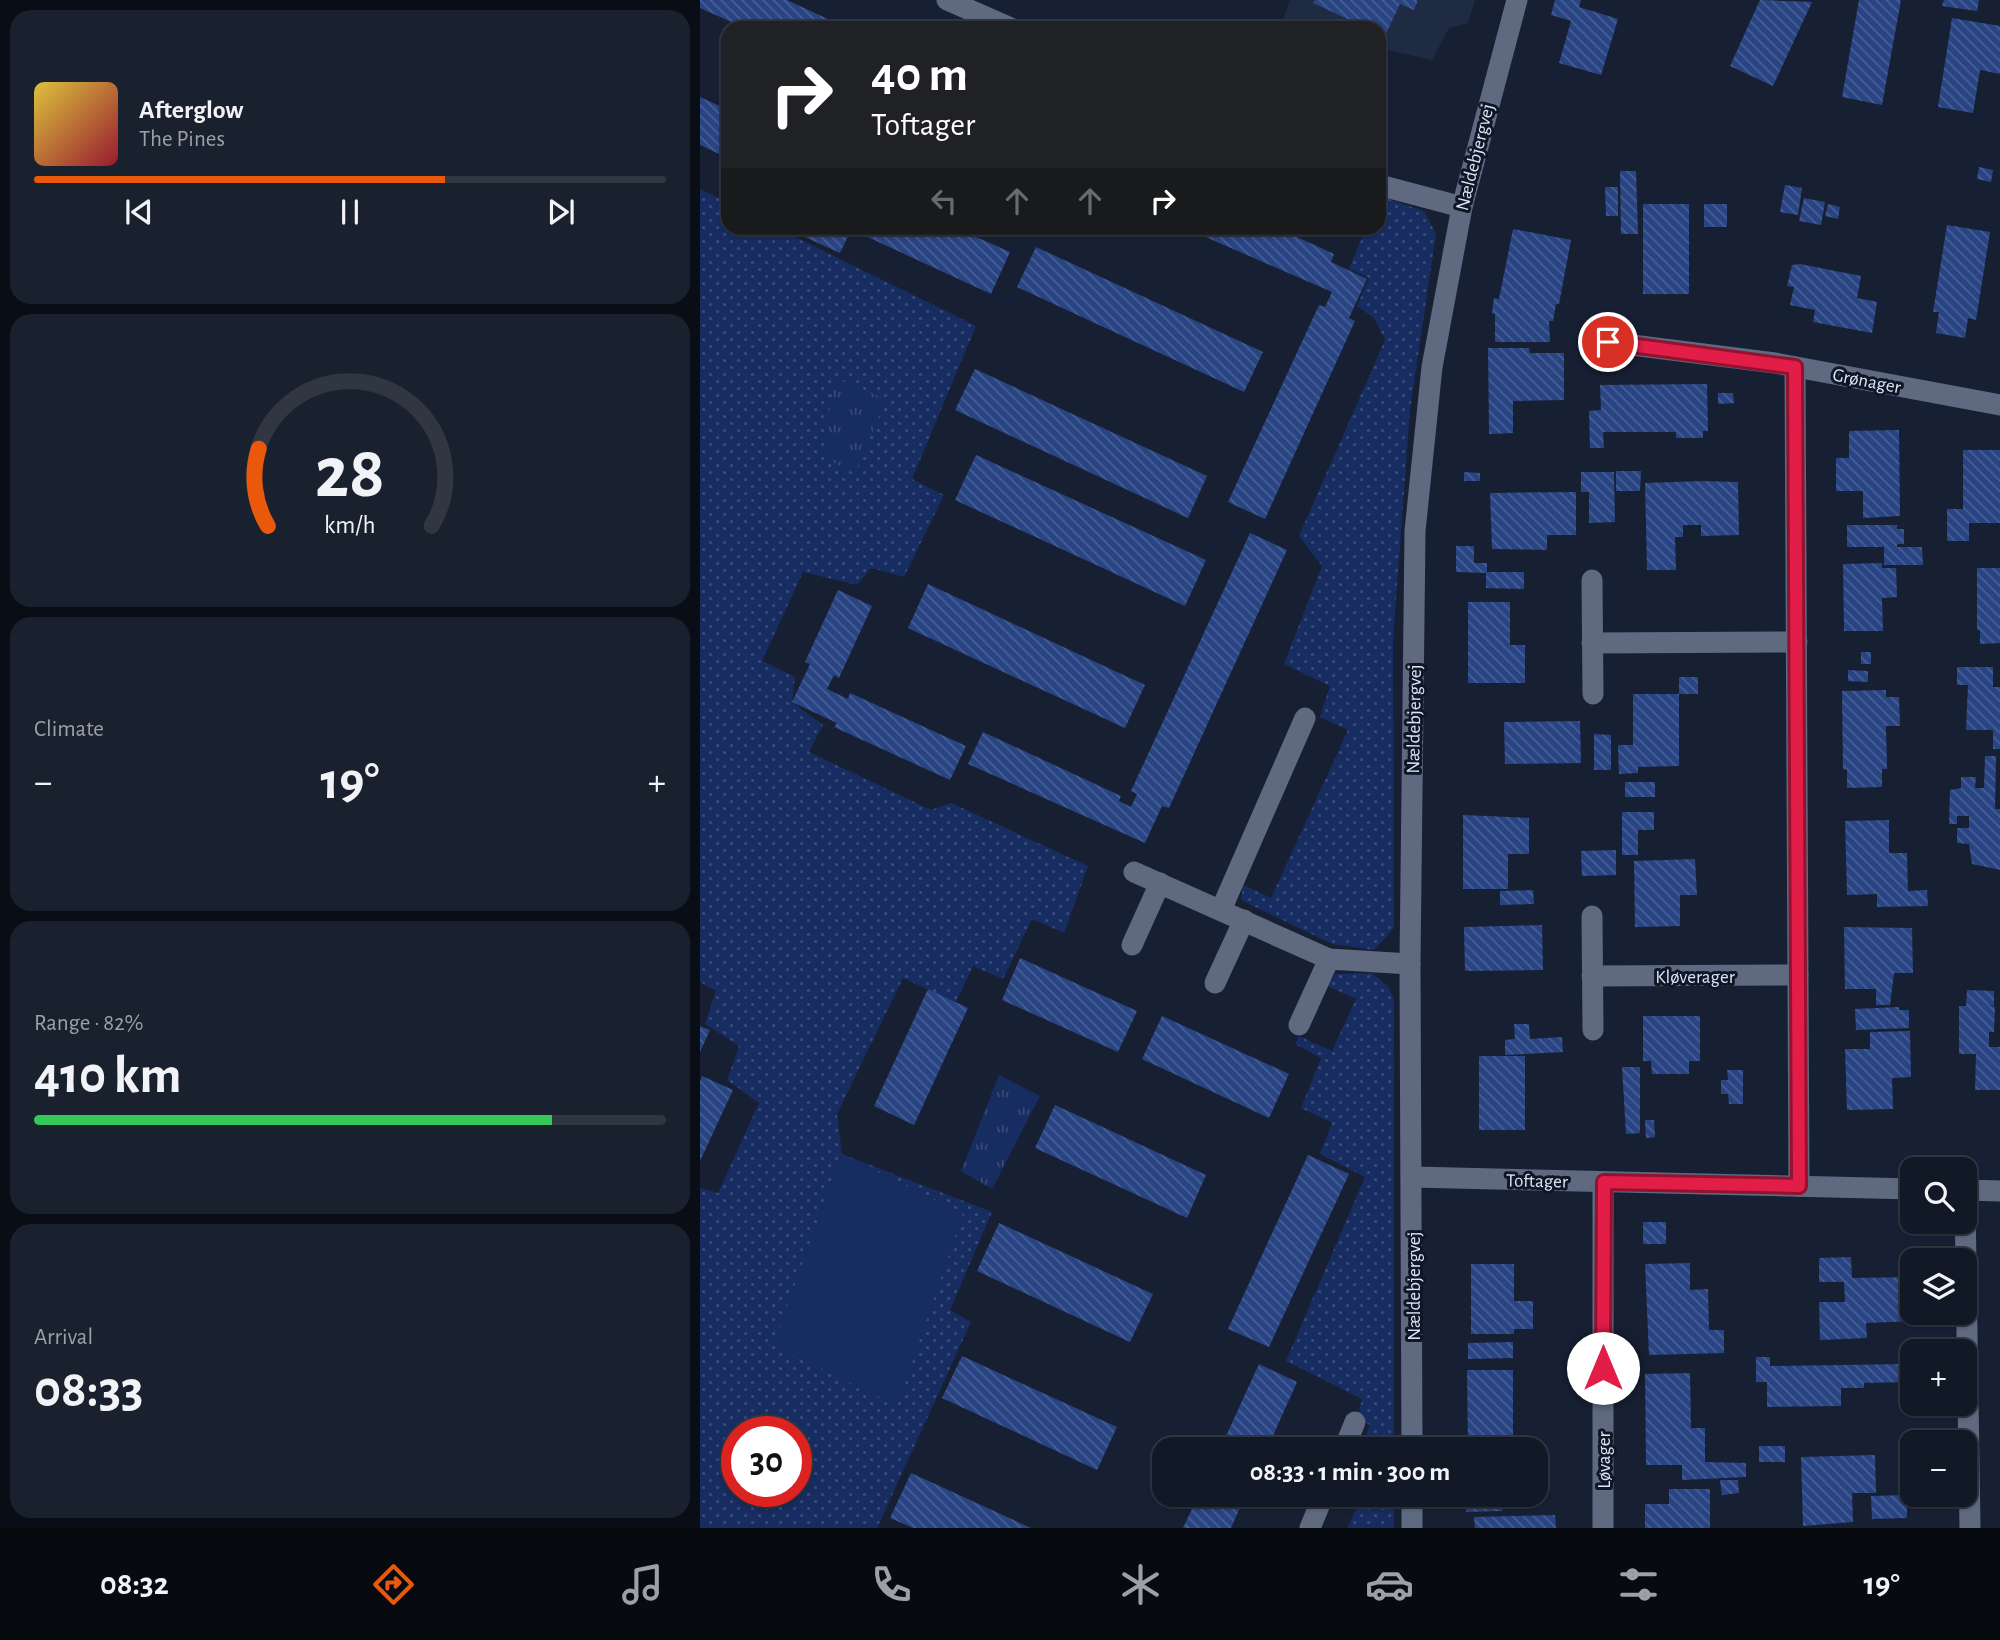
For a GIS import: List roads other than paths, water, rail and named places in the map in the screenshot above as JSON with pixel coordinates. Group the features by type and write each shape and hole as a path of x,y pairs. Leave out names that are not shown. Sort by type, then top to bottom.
{"street":[{"path":"947,0 995,21"},
{"name":"Nældebjergvej","path":"1412,1437 1410,964 1415,531 1432,367 1462,207 1517,0"},
{"path":"1386,187 1462,207"},
{"name":"Grønager","path":"1608,342 1795,367 2000,405"},
{"path":"1795,367 1799,1186"},
{"path":"1592,580 1593,694"},
{"path":"1592,643 1797,642"},
{"path":"1221,910 1305,718"},
{"path":"1134,872 1329,958 1410,964"},
{"path":"1132,945 1160,883"},
{"path":"1592,916 1593,1030"},
{"path":"1214,983 1244,920"},
{"path":"1298,1025 1329,958"},
{"name":"Kløverager","path":"1592,976 1798,975"},
{"name":"Toftager","path":"1413,1177 1900,1189"},
{"name":"Løvager","path":"1603,1528 1604,1182"},
{"path":"1977,1190 2000,1191"},
{"path":"1966,1234 1970,1528"},
{"path":"1349,1437 1355,1422"},
{"path":"1310,1528 1319,1507"},
{"path":"1412,1507 1412,1528"}]}
